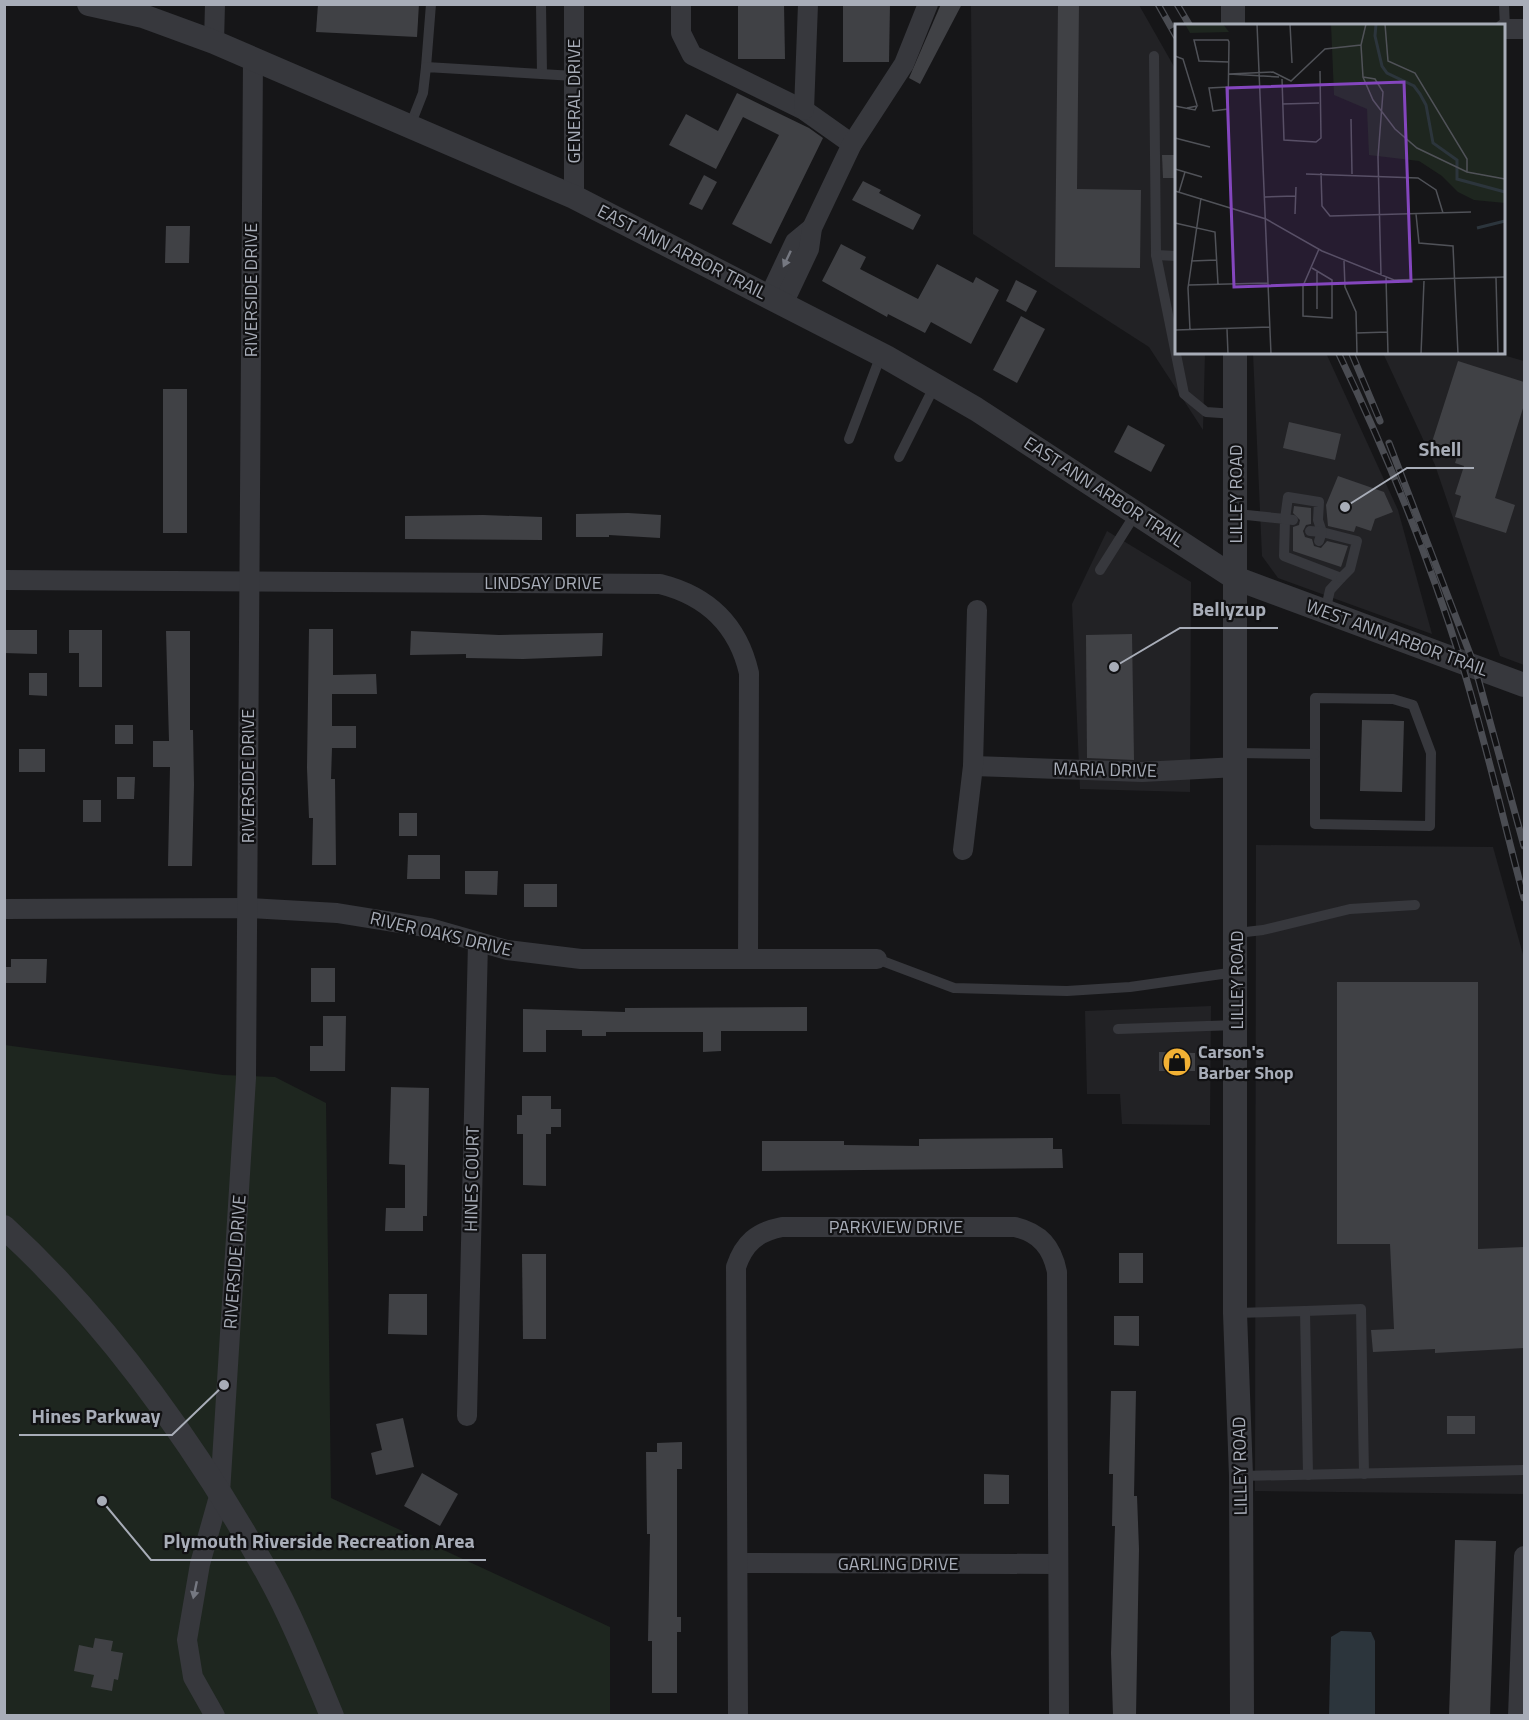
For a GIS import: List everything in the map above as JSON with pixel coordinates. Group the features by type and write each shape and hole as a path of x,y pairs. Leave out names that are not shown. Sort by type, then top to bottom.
{"street":[{"name":"EAST ANN ARBOR TRAIL","path":"89,4 144,16 214,42 574,197 776,300 935,385 1235,579"},
{"path":"214,42 215,4"},
{"name":"GENERAL DRIVE","path":"574,4 574,197"},
{"path":"681,4 681,33 692,55 804,110 852,144"},
{"path":"804,110 808,4"},
{"path":"776,300 795,242 812,228 852,144 904,64 928,4"},
{"path":"1233,4 1233,24"},
{"path":"1505,29 1524,28"},
{"name":"RIVERSIDE DRIVE","path":"215,1716 193,1677 187,1641 200,1564 220,1493 246,1078 253,59"},
{"name":"LILLEY ROAD","path":"1235,354 1237,1025 1235,1313 1241,1476 1242,1716"},
{"name":"WEST ANN ARBOR TRAIL","path":"1235,579 1524,685"},
{"name":"LINDSAY DRIVE","path":"4,580 660,584 696,596 711,606 737,638 749,673 748,959"},
{"path":"963,850 973,766 977,610"},
{"name":"MARIA DRIVE","path":"973,766 1142,772 1237,760"},
{"name":"RIVER OAKS DRIVE","path":"4,909 248,908 378,917 544,957 877,959"},
{"name":"HINES COURT","path":"467,1416 478,942"},
{"path":"4,1227 91,1316 137,1374 220,1493 269,1575 332,1716"},
{"name":"PARKVIEW DRIVE","path":"738,1716 736,1267 741,1253 750,1240 767,1230 782,1227 1015,1227 1042,1239 1054,1258 1057,1272 1059,1716"},
{"path":"1518,1716 1524,1556"},
{"name":"GARLING DRIVE","path":"738,1563 1057,1564"}],"lane":[{"path":"410,126 423,93 431,4"},
{"path":"542,4 542,74"},
{"path":"1504,4 1504,24"},
{"path":"1154,56 1156,255 1175,349"},
{"path":"426,67 574,76"},
{"path":"1156,255 1175,256"},
{"path":"1176,354 1184,394 1206,412 1236,414"},
{"path":"849,439 881,355"},
{"path":"899,457 935,385"},
{"path":"1324,612 1330,590 1350,569 1357,541 1335,540 1321,536 1313,524 1319,501 1288,497 1289,525 1284,556 1324,567 1341,578"},
{"path":"1100,570 1136,513"},
{"path":"1237,514 1289,525"},
{"path":"1316,698 1394,699 1413,705 1431,753 1430,826 1315,824 1315,754 1316,698"},
{"path":"1237,760 1315,754"},
{"path":"1237,933 1263,930 1350,909 1415,905"},
{"path":"877,959 954,988 1067,991 1130,987 1237,972"},
{"path":"1118,1029 1237,1025"},
{"path":"1235,1313 1361,1309 1364,1474"},
{"path":"1305,1311 1308,1475"},
{"path":"1241,1476 1524,1470"}],"shaded area":[{"path":"971,5 1139,5 1175,68 1175,354 1205,354 1203,430 1149,347 973,234"},
{"path":"1253,354 1326,354 1398,510 1432,634 1278,578 1262,556"},
{"path":"1383,354 1500,354 1524,361 1524,665 1500,656 1435,465"},
{"path":"1107,531 1191,582 1190,792 1080,789 1072,604"},
{"path":"1256,845 1493,847 1524,958 1524,1494 1255,1491"},
{"path":"1211,1006 1210,1125 1122,1124 1120,1094 1087,1094 1085,1011"},
{"path":"5,1045 223,1075 275,1077 326,1103 331,1498 610,1627 610,1715 5,1716"},
{"path":"1341,1631 1371,1632 1375,1641 1375,1715 1329,1715 1331,1637"}],"building":[{"path":"318,4 419,4 417,37 316,32"},
{"path":"738,4 784,4 785,59 738,59"},
{"path":"843,4 890,4 889,62 843,62"},
{"path":"941,4 962,4 920,84 909,78"},
{"path":"1058,4 1079,4 1077,189 1141,190 1140,268 1055,267"},
{"path":"737,93 809,128 823,138 771,244 732,224 779,135 743,117 716,169 669,145 686,114 718,131"},
{"path":"1162,155 1175,155 1175,178 1163,178"},
{"path":"704,175 717,182 702,210 689,204"},
{"path":"863,181 881,190 879,193 921,215 913,230 852,200"},
{"path":"166,226 190,226 189,263 165,263"},
{"path":"841,244 866,257 860,269 918,299 937,264 973,283 976,277 999,290 971,344 931,322 925,333 888,314 887,317 822,281"},
{"path":"1016,280 1037,291 1026,312 1006,301"},
{"path":"1021,316 1045,329 1017,383 993,370"},
{"path":"1458,361 1524,382 1524,405 1495,498 1515,505 1506,533 1455,517 1461,496 1455,494 1464,466 1455,463 1459,451 1432,442"},
{"path":"163,389 187,389 187,533 163,533"},
{"path":"1289,422 1341,434 1335,460 1283,448"},
{"path":"1128,425 1165,445 1151,472 1114,452"},
{"path":"1338,476 1384,492 1393,512 1375,519 1371,531 1356,526 1354,532 1328,526 1326,505"},
{"path":"1294,506 1311,508 1311,524 1306,525 1303,531 1305,537 1312,539 1314,546 1321,548 1327,541 1348,546 1341,567 1293,551 1293,527 1299,525 1300,520 1293,513"},
{"path":"576,514 661,515 660,538 609,535 609,537 576,537"},
{"path":"405,516 542,517 542,540 405,539"},
{"path":"309,629 333,629 333,675 376,674 377,694 332,694 332,726 356,726 356,748 332,748 331,779 335,779 336,865 312,865 313,818 309,818 307,768"},
{"path":"4,630 37,630 37,654 4,653"},
{"path":"69,630 102,630 102,687 79,687 79,653 69,653"},
{"path":"166,631 190,631 190,730 193,730 194,785 192,866 168,866 170,767 153,767 153,741 169,741"},
{"path":"411,631 499,635 603,633 602,656 523,659 466,658 466,654 410,655"},
{"path":"1132,634 1134,760 1087,758 1086,635"},
{"path":"29,673 47,673 47,696 29,695"},
{"path":"1362,720 1404,721 1402,792 1360,791"},
{"path":"115,725 133,725 133,744 115,744"},
{"path":"19,749 45,749 45,772 19,772"},
{"path":"117,777 135,777 134,799 117,799"},
{"path":"83,800 101,800 101,822 83,822"},
{"path":"399,813 417,813 417,836 399,836"},
{"path":"408,855 440,855 440,879 407,879"},
{"path":"465,871 498,871 497,895 465,894"},
{"path":"524,884 557,884 557,907 524,907"},
{"path":"11,959 47,959 46,983 4,983 4,967 11,967"},
{"path":"311,968 335,968 335,1002 311,1002"},
{"path":"1337,982 1478,982 1478,1249 1524,1247 1524,1348 1435,1353 1435,1349 1373,1352 1371,1330 1394,1329 1390,1244 1337,1244"},
{"path":"807,1007 807,1031 721,1031 721,1051 703,1052 703,1032 606,1032 606,1036 582,1036 582,1030 546,1030 546,1052 523,1052 523,1009 625,1012 625,1008"},
{"path":"323,1016 346,1016 345,1071 310,1071 310,1046 323,1046"},
{"name":"Carson's Barber Shop","path":"1159,1052 1195,1053 1195,1071 1159,1071"},
{"path":"391,1087 429,1088 427,1216 423,1216 423,1231 385,1231 386,1208 405,1208 405,1165 389,1164"},
{"path":"522,1096 551,1096 551,1109 561,1109 561,1127 551,1127 551,1134 546,1134 546,1186 523,1185 523,1134 517,1134 517,1115 522,1115"},
{"path":"1053,1138 1053,1149 1062,1149 1063,1168 762,1171 762,1141 844,1141 844,1145 919,1146 919,1139"},
{"path":"1119,1253 1143,1253 1143,1283 1119,1283"},
{"path":"522,1254 546,1254 546,1339 523,1339"},
{"path":"389,1294 427,1294 427,1335 388,1334"},
{"path":"1114,1316 1139,1316 1139,1346 1114,1345"},
{"path":"1111,1391 1136,1391 1134,1496 1137,1496 1139,1549 1136,1716 1113,1716 1111,1653 1115,1526 1112,1526 1113,1474 1109,1474"},
{"path":"1447,1416 1475,1416 1475,1434 1447,1434"},
{"path":"403,1418 414,1467 376,1475 371,1453 382,1450 376,1424"},
{"path":"682,1442 682,1469 677,1469 677,1617 681,1617 681,1632 677,1632 677,1693 652,1693 652,1641 648,1641 650,1534 647,1534 646,1452 657,1452 657,1443"},
{"path":"422,1473 458,1494 440,1526 404,1506"},
{"path":"984,1474 1009,1475 1009,1504 984,1504"},
{"path":"1455,1540 1496,1541 1490,1716 1449,1716"},
{"path":"95,1638 113,1641 111,1651 123,1653 118,1680 114,1679 112,1691 91,1687 94,1675 74,1671 79,1645 93,1648"}],"railway":[{"path":"1158,4 1175,34"},
{"path":"1177,4 1189,24"},
{"path":"1339,354 1373,428 1435,582 1478,720 1524,898"},
{"path":"1352,354 1380,421"},
{"path":"1389,443 1475,667 1524,846"}],"place":[{"name":"Shell","path":"1345,507"},
{"name":"Bellyzup","path":"1114,667"},
{"name":"Carson's Barber Shop","path":"1177,1062"},
{"name":"Hines Parkway","path":"224,1385"},
{"name":"Plymouth Riverside Recreation Area","path":"102,1501"}]}
